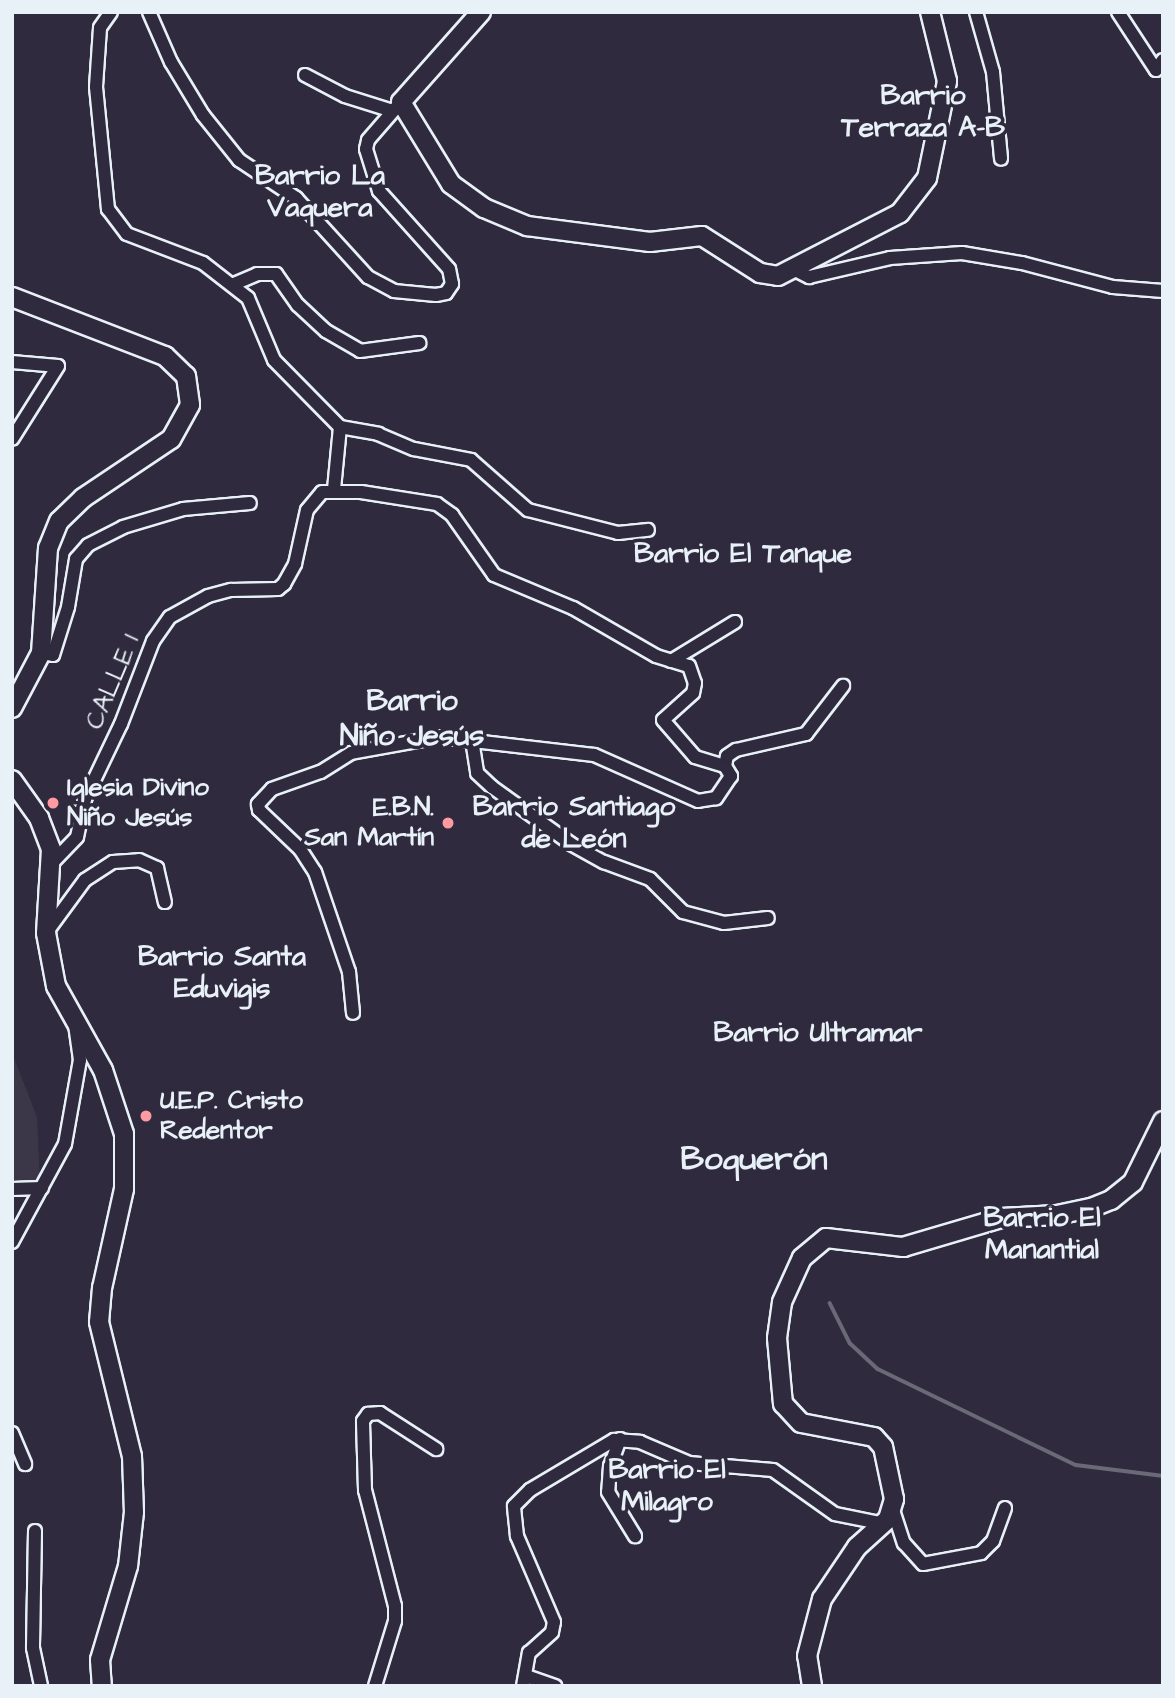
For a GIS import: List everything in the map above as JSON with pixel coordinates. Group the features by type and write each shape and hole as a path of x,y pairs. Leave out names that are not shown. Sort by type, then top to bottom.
{"street":[{"path":"111,12 100,28 96,87 108,209 127,234 203,263 234,284 256,309 274,360 340,426 378,434 414,449 471,460 528,510 607,531 648,530"},
{"path":"149,12 178,74 239,160 296,198 368,278 394,291 446,293 452,284 449,269 386,201 375,183 368,140 481,12"},
{"path":"305,75 345,96 397,106 452,184 503,218 544,230 627,241 702,236 760,273 778,276 795,270 900,213 927,177 947,81 930,12"},
{"path":"976,12 993,72 1001,159"},
{"path":"1118,12 1156,70 1163,60"},
{"path":"795,270 810,277 890,258 962,254 1021,263 1112,287 1163,291"},
{"path":"234,284 257,274 276,274 298,305 326,331 359,351 419,343"},
{"path":"12,298 150,348 178,366 189,389 187,416 171,439 83,498 59,521 48,548 41,653 12,708"},
{"path":"12,362 58,366 12,439"},
{"path":"340,426 334,489 438,504 452,514 494,575 573,608 622,639 689,666 695,683 689,699 663,720 695,757 725,765"},
{"name":"CALLE 1","path":"52,863 77,836 85,799 162,626 184,607 208,596 231,590 278,589 284,584 295,564 307,510 323,492 334,489"},
{"path":"41,653 53,655 68,607 76,559 88,545 123,527 183,509 250,503"},
{"path":"671,661 735,622"},
{"path":"354,1013 349,972 315,872 258,804 281,785 320,772 362,749 439,737 594,755 698,801 708,802 724,791 731,776 725,765 727,756 736,750 806,734 844,687"},
{"path":"472,740 475,766 481,779 570,844 604,862 650,879 683,912 724,923 768,918"},
{"path":"12,780 40,818 52,863 46,933 56,986 75,1026 103,1070 124,1134 124,1189 102,1288 99,1322 132,1456 134,1512 128,1566 100,1660 102,1686"},
{"path":"46,933 85,880 113,862 139,860 158,868 165,902"},
{"path":"12,1242 60,1160 71,1117 80,1060 75,1026"},
{"path":"813,1686 807,1656 822,1599 850,1555 888,1517 894,1499 880,1442 864,1434 801,1423 783,1404 777,1338 782,1302 802,1258 825,1238 903,1247 1001,1218 1057,1215 1091,1208 1111,1200 1133,1182 1163,1121"},
{"path":"12,1189 42,1188"},
{"path":"375,1686 395,1620 395,1605 365,1490 363,1421 368,1414 380,1413 436,1449"},
{"path":"12,1433 25,1464"},
{"path":"555,1686 525,1681 529,1653 552,1632 554,1622 517,1536 514,1506 530,1490 620,1440 640,1443 689,1463 773,1470 796,1482 835,1514 888,1517"},
{"path":"620,1440 610,1466 608,1492 635,1536"},
{"path":"888,1517 904,1543 923,1564 981,1553 993,1541 1005,1508"},
{"path":"35,1531 33,1647 42,1685"}],"shaded area":[{"path":"12,1053 37,1117 40,1183 12,1184"}],"waterway":[{"path":"830,1303 850,1343 878,1369 1076,1465 1163,1476"}],"place":[{"name":"Iglesia Divino Niño Jesús","path":"53,803"},
{"name":"E.B.N. San Martín","path":"448,823"},
{"name":"U.E.P. Cristo Redentor","path":"146,1116"}],"district":[{"name":"Barrio Terraza A-B","path":"923,112"},
{"name":"Barrio La Vaquera","path":"320,192"},
{"name":"Barrio El Tanque","path":"743,554"},
{"name":"Barrio Niño Jesús","path":"412,718"},
{"name":"Barrio Santiago de León","path":"574,823"},
{"name":"Barrio Santa Eduvigis","path":"222,973"},
{"name":"Barrio Ultramar","path":"818,1033"},
{"name":"Boquerón","path":"754,1160"},
{"name":"Barrio El Manantial","path":"1042,1234"},
{"name":"Barrio El Milagro","path":"667,1486"}]}
